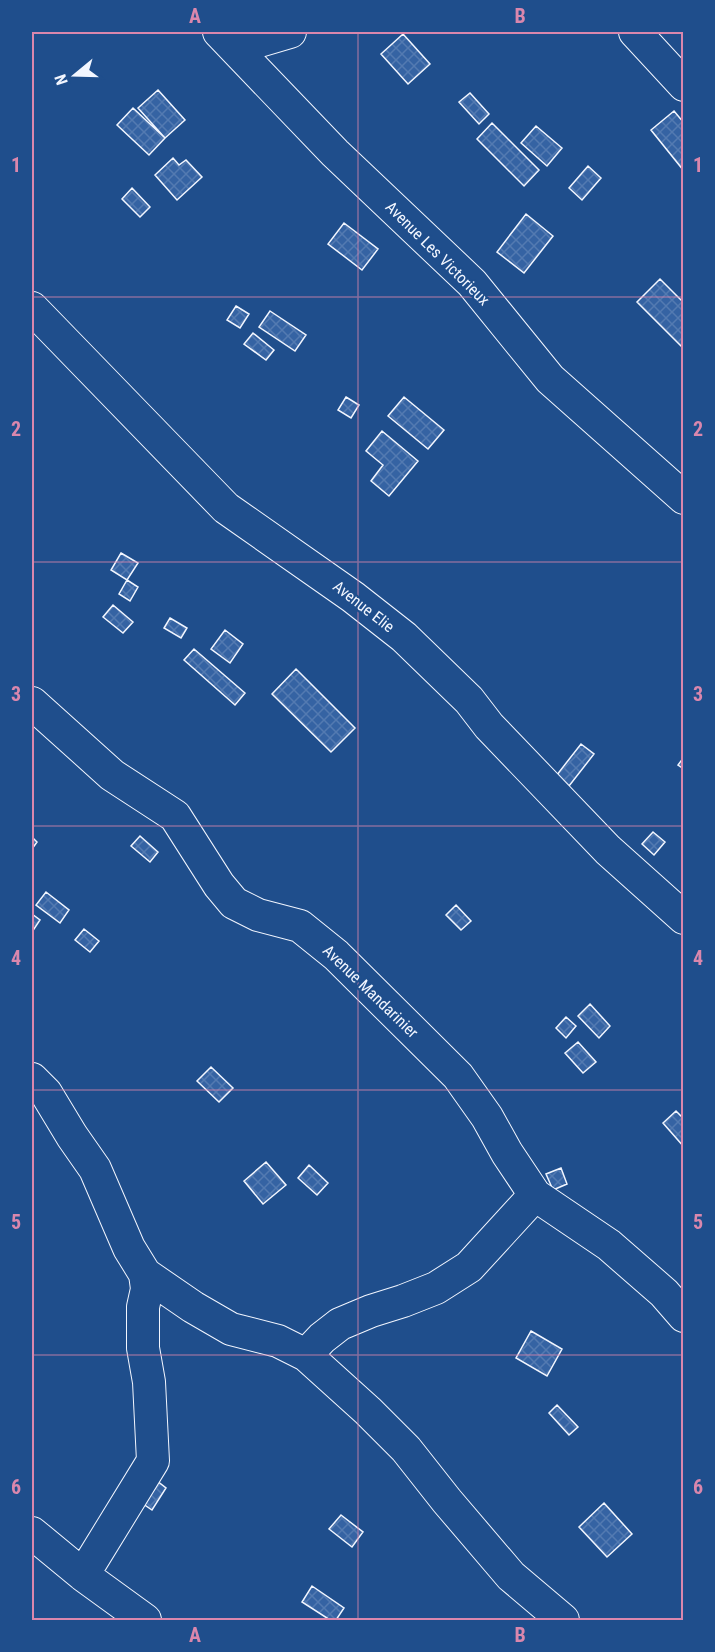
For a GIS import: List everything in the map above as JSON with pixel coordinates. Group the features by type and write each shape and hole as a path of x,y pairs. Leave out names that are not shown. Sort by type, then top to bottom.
{"street":[{"path":"227,40 290,32"},
{"path":"635,32 684,85"},
{"name":"Avenue Les Victorieux","path":"227,40 335,153 472,283 550,379 684,498"},
{"name":"Avenue Elie","path":"32,308 226,508 353,597 404,638 469,700 489,726 609,850 684,918"},
{"name":"Avenue Mandarinier","path":"32,703 112,775 175,816 219,885 234,903 258,915 300,926 336,955 458,1076 487,1117 507,1153 535,1195 609,1245 664,1293 684,1316"},
{"path":"32,1079 46,1093 95,1169 129,1248 145,1274 147,1289 143,1307 143,1348 149,1382 153,1461 83,1575"},
{"path":"306,1355 340,1324 436,1288 469,1268 535,1195"},
{"path":"145,1274 231,1329 278,1341 306,1355 406,1449 511,1576 563,1620"},
{"path":"32,1533 83,1575 145,1620"}],"building":[{"path":"403,34 430,64 408,84 381,54"},
{"path":"158,90 185,120 165,138 138,108"},
{"path":"470,93 489,114 479,124 459,102"},
{"path":"133,108 165,138 149,155 117,125"},
{"path":"674,111 684,123 684,171 651,130"},
{"path":"492,123 539,170 524,186 477,139"},
{"path":"536,126 562,148 547,166 521,143"},
{"path":"173,158 179,165 186,160 202,177 177,200 155,175"},
{"path":"588,166 601,178 582,200 569,188"},
{"path":"132,188 150,207 140,217 122,199"},
{"path":"526,214 553,236 524,273 497,252"},
{"path":"344,223 378,249 362,270 328,244"},
{"path":"660,279 684,303 684,349 637,302"},
{"path":"236,306 249,314 240,328 227,320"},
{"path":"270,311 306,335 295,351 259,327"},
{"path":"253,333 274,350 266,360 244,344"},
{"path":"346,397 359,405 351,418 338,410"},
{"path":"404,397 444,430 428,449 388,416"},
{"path":"382,431 418,461 389,496 371,481 383,465 366,451"},
{"path":"121,553 138,563 127,580 111,570"},
{"path":"127,580 138,587 130,601 119,594"},
{"path":"113,605 133,622 123,633 103,617"},
{"path":"170,618 187,628 181,638 164,628"},
{"path":"225,630 243,644 230,663 211,649"},
{"path":"194,649 245,693 235,705 184,660"},
{"path":"296,669 355,728 331,752 272,694"},
{"path":"581,744 594,754 569,786 556,776"},
{"path":"684,757 684,769 678,765"},
{"path":"653,832 665,842 654,855 642,844"},
{"path":"140,836 158,852 150,862 131,846"},
{"path":"32,837 37,842 32,849"},
{"path":"46,892 69,910 60,923 36,905"},
{"path":"456,905 471,921 461,930 446,915"},
{"path":"32,914 40,920 32,932"},
{"path":"84,929 99,941 90,952 75,940"},
{"path":"590,1004 610,1026 599,1038 578,1016"},
{"path":"566,1017 576,1026 566,1038 556,1028"},
{"path":"578,1042 596,1062 583,1073 565,1053"},
{"path":"211,1067 233,1088 219,1102 197,1081"},
{"path":"676,1111 682,1117 684,1116 684,1147 663,1123"},
{"path":"266,1162 286,1185 263,1204 244,1181"},
{"path":"309,1165 328,1183 317,1195 298,1178"},
{"path":"561,1168 567,1184 553,1190 546,1174"},
{"path":"531,1331 562,1349 547,1376 516,1358"},
{"path":"557,1405 578,1427 569,1435 549,1413"},
{"path":"152,1477 166,1488 152,1510 136,1499"},
{"path":"604,1503 632,1534 607,1557 579,1527"},
{"path":"341,1515 363,1532 352,1547 329,1529"},
{"path":"312,1586 344,1608 336,1620 330,1620 302,1602"}]}
